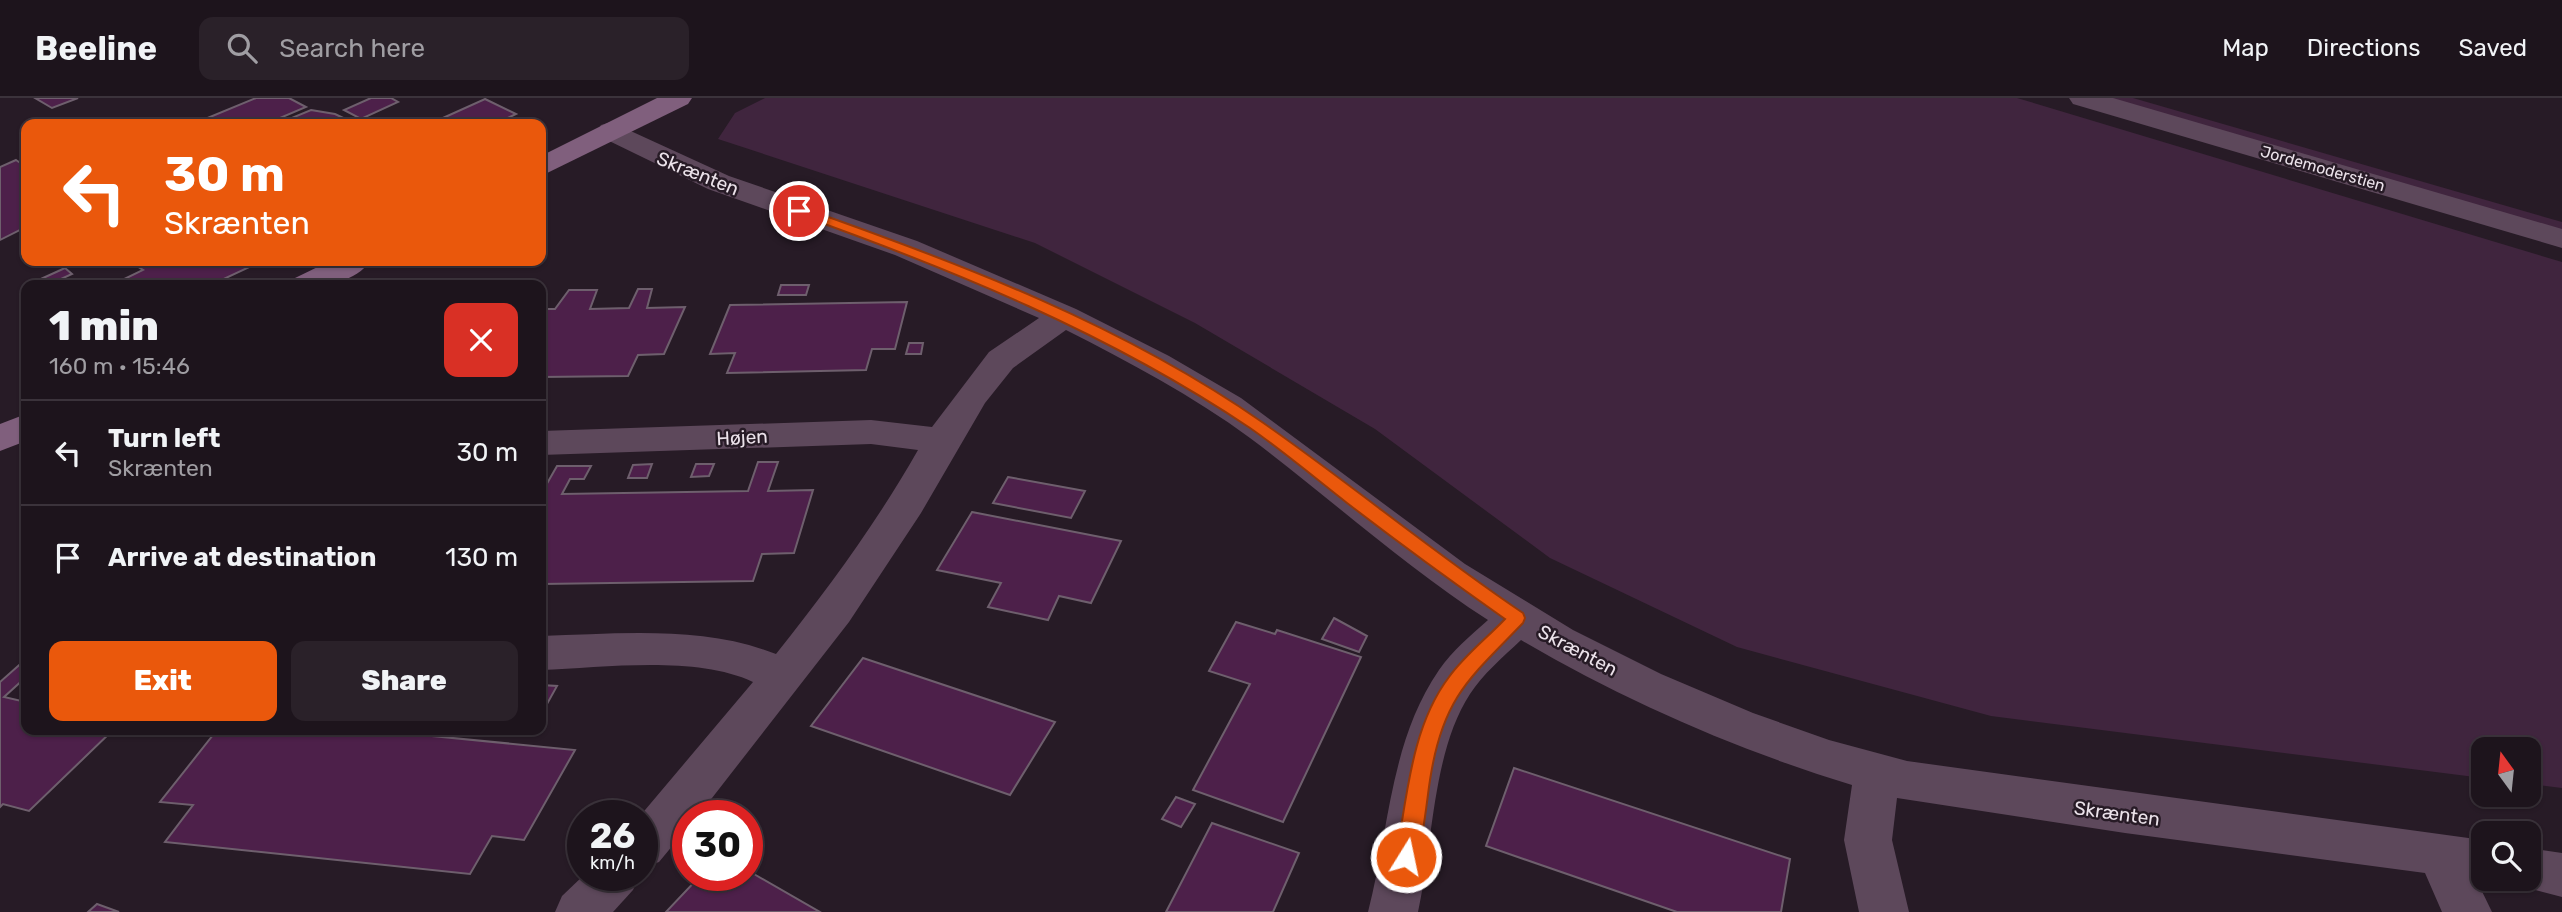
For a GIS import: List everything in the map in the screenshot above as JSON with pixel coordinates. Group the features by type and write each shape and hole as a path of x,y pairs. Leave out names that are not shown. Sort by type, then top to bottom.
{"street":[{"path":"546,164 678,98"},
{"name":"Jordemoderstien","path":"2084,98 2562,239"},
{"name":"Skrænten","path":"611,131 648,153 698,175 909,249 1065,316 1130,349 1256,425 1432,560 1517,618 1651,688 1759,733 1877,774 2128,816 2316,835 2462,858"},
{"path":"316,280 344,266"},
{"path":"658,828 724,752 834,611 907,503 942,440 1001,360 1065,316"},
{"path":"0,439 21,428"},
{"name":"Højen","path":"546,443 871,432 942,440"},
{"path":"1393,912 1426,750 1442,704 1455,681 1517,618"},
{"path":"546,653 706,654 749,662 784,677"},
{"path":"1877,774 1868,840 1884,912"},
{"path":"2462,858 2467,912"},
{"path":"2541,871 2562,875"},
{"path":"580,912 600,891"}],"shaded area":[{"path":"765,98 2017,98 2562,262 2562,788 2541,785 2541,737 2471,737 2471,776 1991,716 1737,647 1550,558 1375,429 1195,323 1035,243 718,139 735,113"},
{"path":"2105,98 2133,98 2562,222 2562,231"}],"building":[{"path":"35,98 78,98 52,108"},
{"path":"256,98 289,98 306,107 278,119 205,119"},
{"path":"371,98 391,98 398,102 361,119 344,110"},
{"path":"485,99 516,114 506,119 441,119"},
{"path":"311,110 335,114 346,119 298,119 294,117"},
{"path":"16,160 21,164 21,230 0,240 0,167"},
{"path":"137,266 251,266 222,280 122,280 143,270"},
{"path":"65,268 72,274 59,280 39,280"},
{"path":"781,285 809,285 806,295 778,295"},
{"path":"638,289 652,289 647,308 685,307 664,354 638,355 628,376 546,377 546,309 555,309 569,290 597,290 590,309 629,308"},
{"path":"907,302 895,349 872,349 866,370 727,373 735,353 710,354 730,305"},
{"path":"909,343 923,343 921,354 906,354"},
{"path":"758,462 778,462 768,491 813,490 794,553 762,554 753,581 546,584 546,485 557,466 591,466 584,479 570,479 562,494 748,491"},
{"path":"652,464 647,478 628,478 633,465"},
{"path":"696,464 714,464 709,476 691,477"},
{"path":"1008,477 1085,491 1071,518 993,503"},
{"path":"972,512 1121,541 1091,603 1059,596 1048,620 988,607 1001,583 937,570"},
{"path":"1334,618 1367,636 1359,652 1322,639"},
{"path":"1236,622 1275,634 1277,630 1361,657 1283,822 1193,790 1250,684 1209,671"},
{"path":"863,658 1055,722 1010,795 811,726"},
{"path":"21,663 21,682 4,697 21,701 21,735 108,735 29,811 3,804 0,807 0,682"},
{"path":"546,685 557,686 547,704"},
{"path":"213,735 422,735 575,750 524,840 492,836 470,874 165,842 193,805 160,802"},
{"path":"1514,768 1790,859 1781,912 1677,912 1486,846"},
{"path":"1176,797 1195,804 1181,827 1162,819"},
{"path":"1212,823 1299,853 1273,912 1166,912"},
{"path":"763,879 820,912 666,912 686,891 763,891"},
{"path":"97,904 119,912 88,912"}],"route":[{"path":"799,211 909,249 1020,295 1130,349 1256,425 1432,560 1517,618 1455,681 1442,704 1426,750 1406,857"}]}
